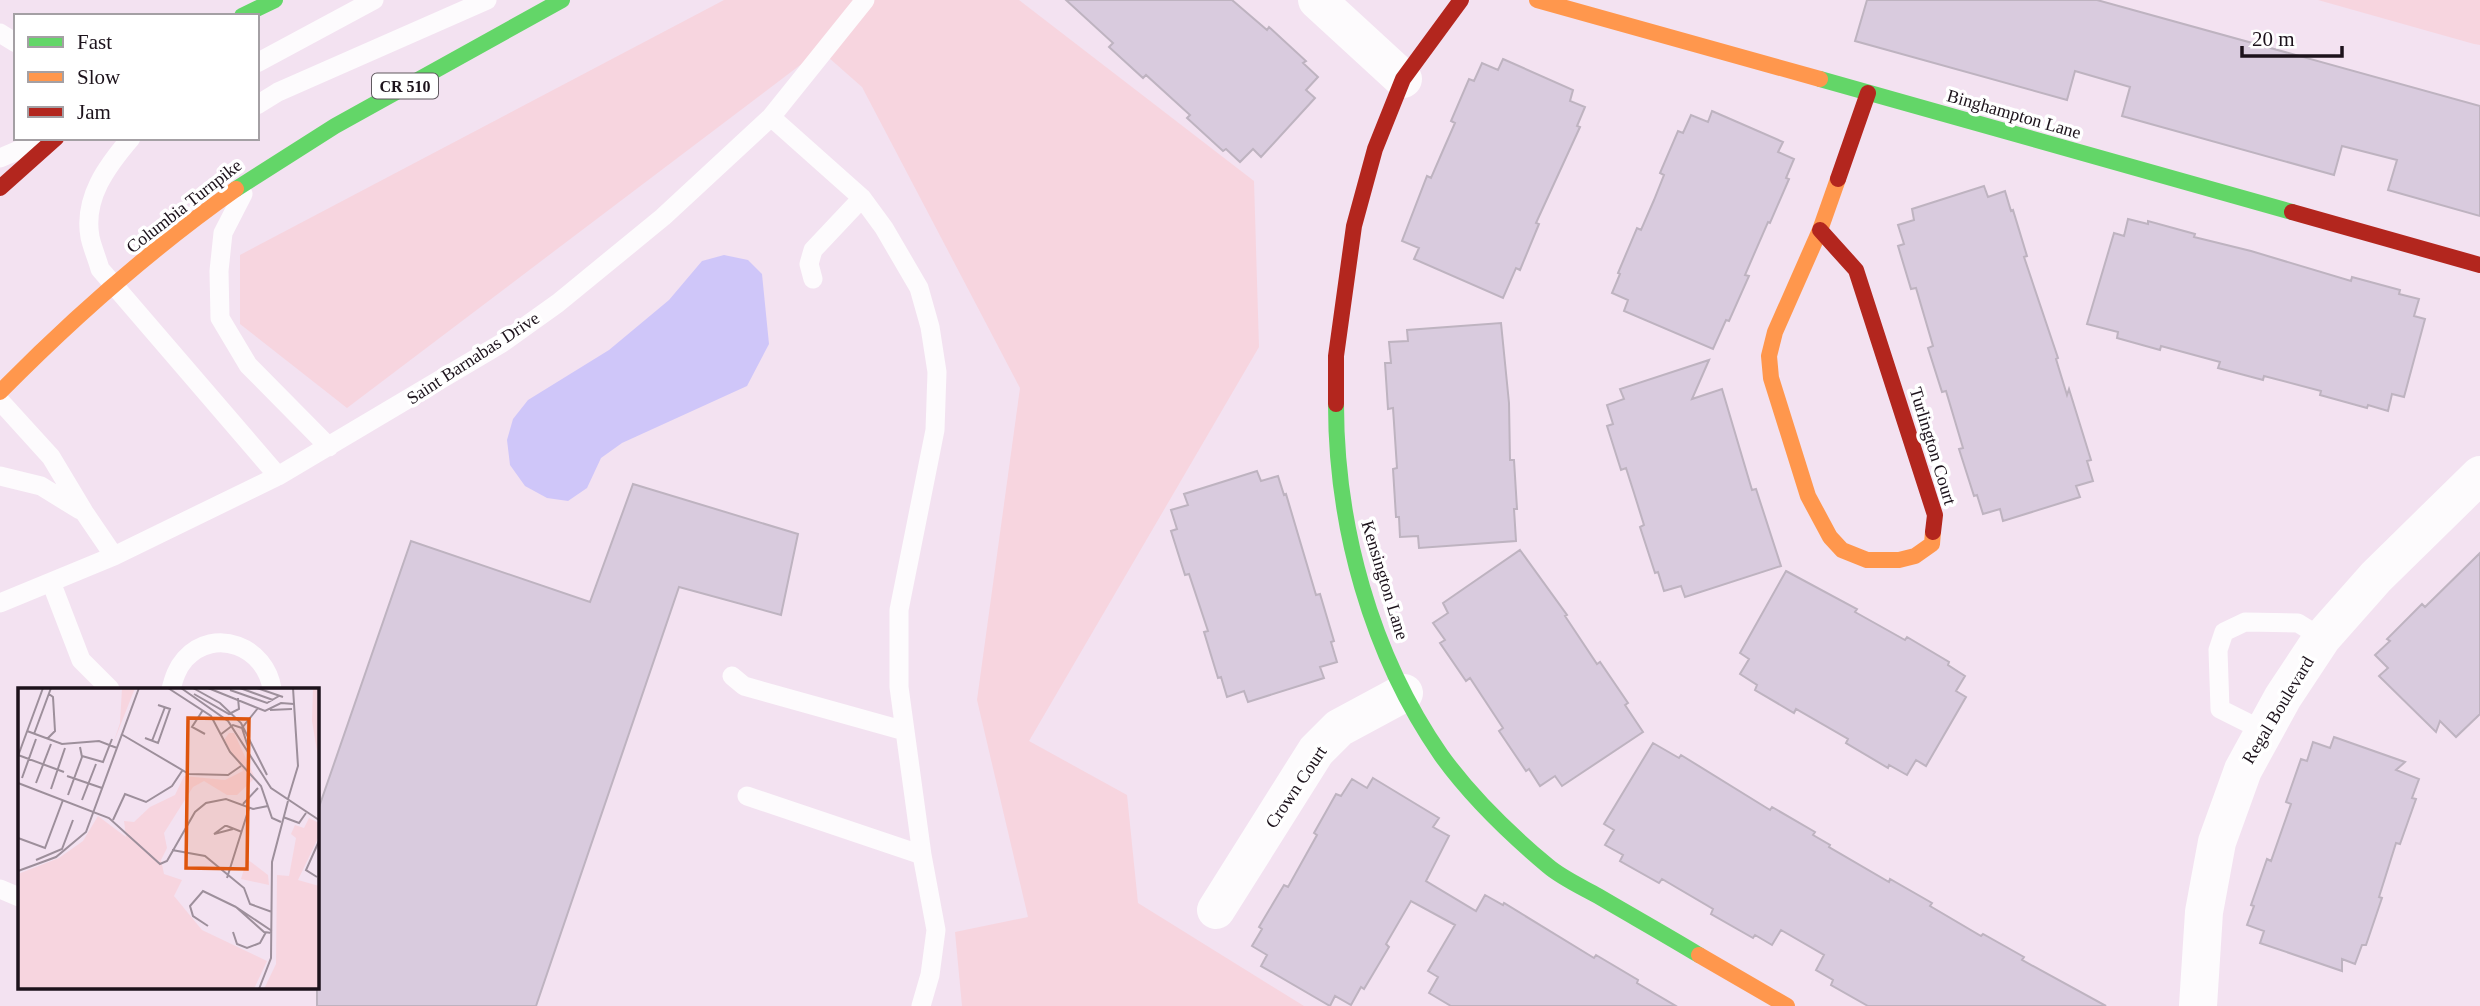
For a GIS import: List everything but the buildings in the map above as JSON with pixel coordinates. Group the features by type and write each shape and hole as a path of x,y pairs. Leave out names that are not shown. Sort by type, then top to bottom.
{"street":[{"path":"246,14 275,0"},
{"name":"Columbia Turnpike","path":"0,392 41,351 114,286 173,236 252,177 318,134 562,0"},
{"path":"1317,0 1403,79"},
{"name":"Kensington Lane","path":"1461,0 1403,79 1375,149 1354,226 1336,356 1336,450 1350,542 1375,625 1404,693 1442,757 1484,805 1550,868 1787,1006"},
{"name":"Binghampton Lane","path":"1537,0 2480,265"},
{"name":"Turlington Court","path":"1820,230 1856,270 1935,514 1932,544 1916,558 1869,561 1843,551 1825,533 1812,508 1771,378 1769,356 1775,332 1820,230 1868,93"},
{"path":"0,188 54,140"},
{"name":"Regal Boulevard","path":"2198,1006 2204,912 2217,842 2243,770 2283,697 2322,638 2376,577 2480,475"},
{"name":"Crown Court","path":"1216,910 1316,751 1339,728 1404,693"}],"lane":[{"path":"259,62 374,0"},
{"path":"259,104 278,92 487,0"},
{"name":"Saint Barnabas Drive","path":"0,603 114,556 278,476 502,343 558,303 663,217 771,117 865,0"},
{"path":"771,117 862,198 884,228 919,288 930,327 937,372 935,430 899,610 900,687 922,855 936,930 930,975 920,1006"},
{"path":"0,158 42,140"},
{"path":"129,140 114,158 92,197 90,235 100,269 278,476"},
{"path":"252,177 223,233 219,271 220,318 248,365 329,447"},
{"path":"813,279 809,264 813,250 862,198"},
{"path":"0,401 51,457 114,556"},
{"path":"0,476 41,486 84,512"},
{"path":"51,582 81,660 109,688"},
{"path":"2264,731 2220,709 2218,650 2224,632 2245,622 2298,623 2322,638"},
{"path":"171,688 176,673 185,659 200,648 216,643 233,644 249,651 262,663 272,688"},
{"path":"732,676 744,686 905,730"},
{"path":"747,796 922,855"}],"shaded area":[{"path":"724,0 1019,0 1254,181 1259,347 1029,741 1127,795 1138,903 1304,1006 962,1006 955,932 1028,917 977,700 1020,388 862,87 820,50 347,408 240,324 240,255"},
{"path":"2318,0 2480,0 2480,45 2474,44"},
{"path":"724,255 748,260 762,274 769,344 747,386 622,443 601,458 587,488 568,501 547,498 525,486 510,465 507,440 513,419 528,400 609,350 669,300 702,261"}],"traffic: fast":[{"path":"246,14 275,0"},
{"path":"236,189 335,126 562,0"},
{"path":"1820,79 2292,212"},
{"path":"1336,404 1343,496 1362,587 1395,675 1416,716 1441,755 1491,814 1554,870 1699,955"}],"traffic: slow":[{"path":"1537,0 1820,79"},
{"path":"1838,179 1820,230 1775,332 1769,356 1771,378 1808,496 1830,537 1842,550 1867,560 1899,560 1915,556 1932,544 1933,532"},
{"path":"0,392 114,285 236,189"},
{"path":"1699,955 1787,1006"}],"traffic: jam":[{"path":"1336,404 1336,356 1354,226 1375,149 1403,79 1461,0"},
{"path":"1838,179 1868,93"},
{"path":"0,188 54,140"},
{"path":"2292,212 2480,265"},
{"path":"1820,230 1856,270 1935,515 1933,532"}]}
